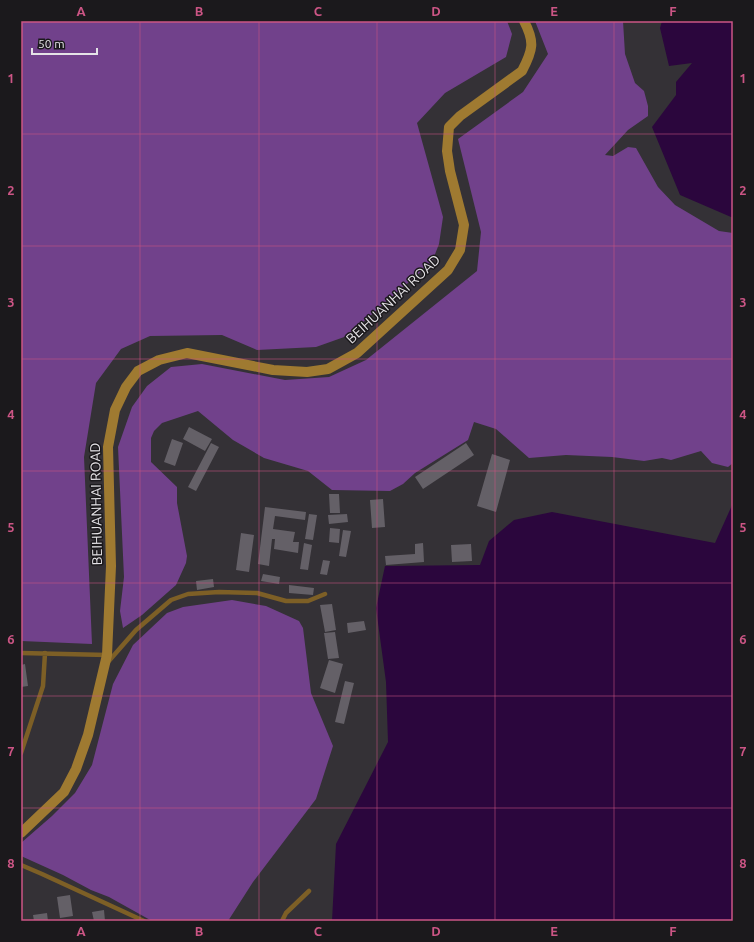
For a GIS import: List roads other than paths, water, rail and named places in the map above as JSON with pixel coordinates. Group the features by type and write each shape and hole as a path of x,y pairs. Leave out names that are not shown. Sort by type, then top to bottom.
{"main road":[{"name":"BEIHUANHAI ROAD","path":"21,833 64,792 76,769 88,735 107,654 111,566 108,447 115,410 126,388 138,371 159,360 187,353 273,370 307,372 328,369 357,353 448,270 460,250 464,225 450,172 447,151 449,127 460,116 522,71 528,60 532,46 530,32 524,21"}],"lane":[{"path":"104,666 136,630 171,600 188,594 219,592 257,593 286,601 308,601 325,594"},
{"path":"21,653 107,654"},
{"path":"21,752 43,686 45,653"},
{"path":"21,865 144,921"},
{"path":"282,921 286,913 309,891"}]}
